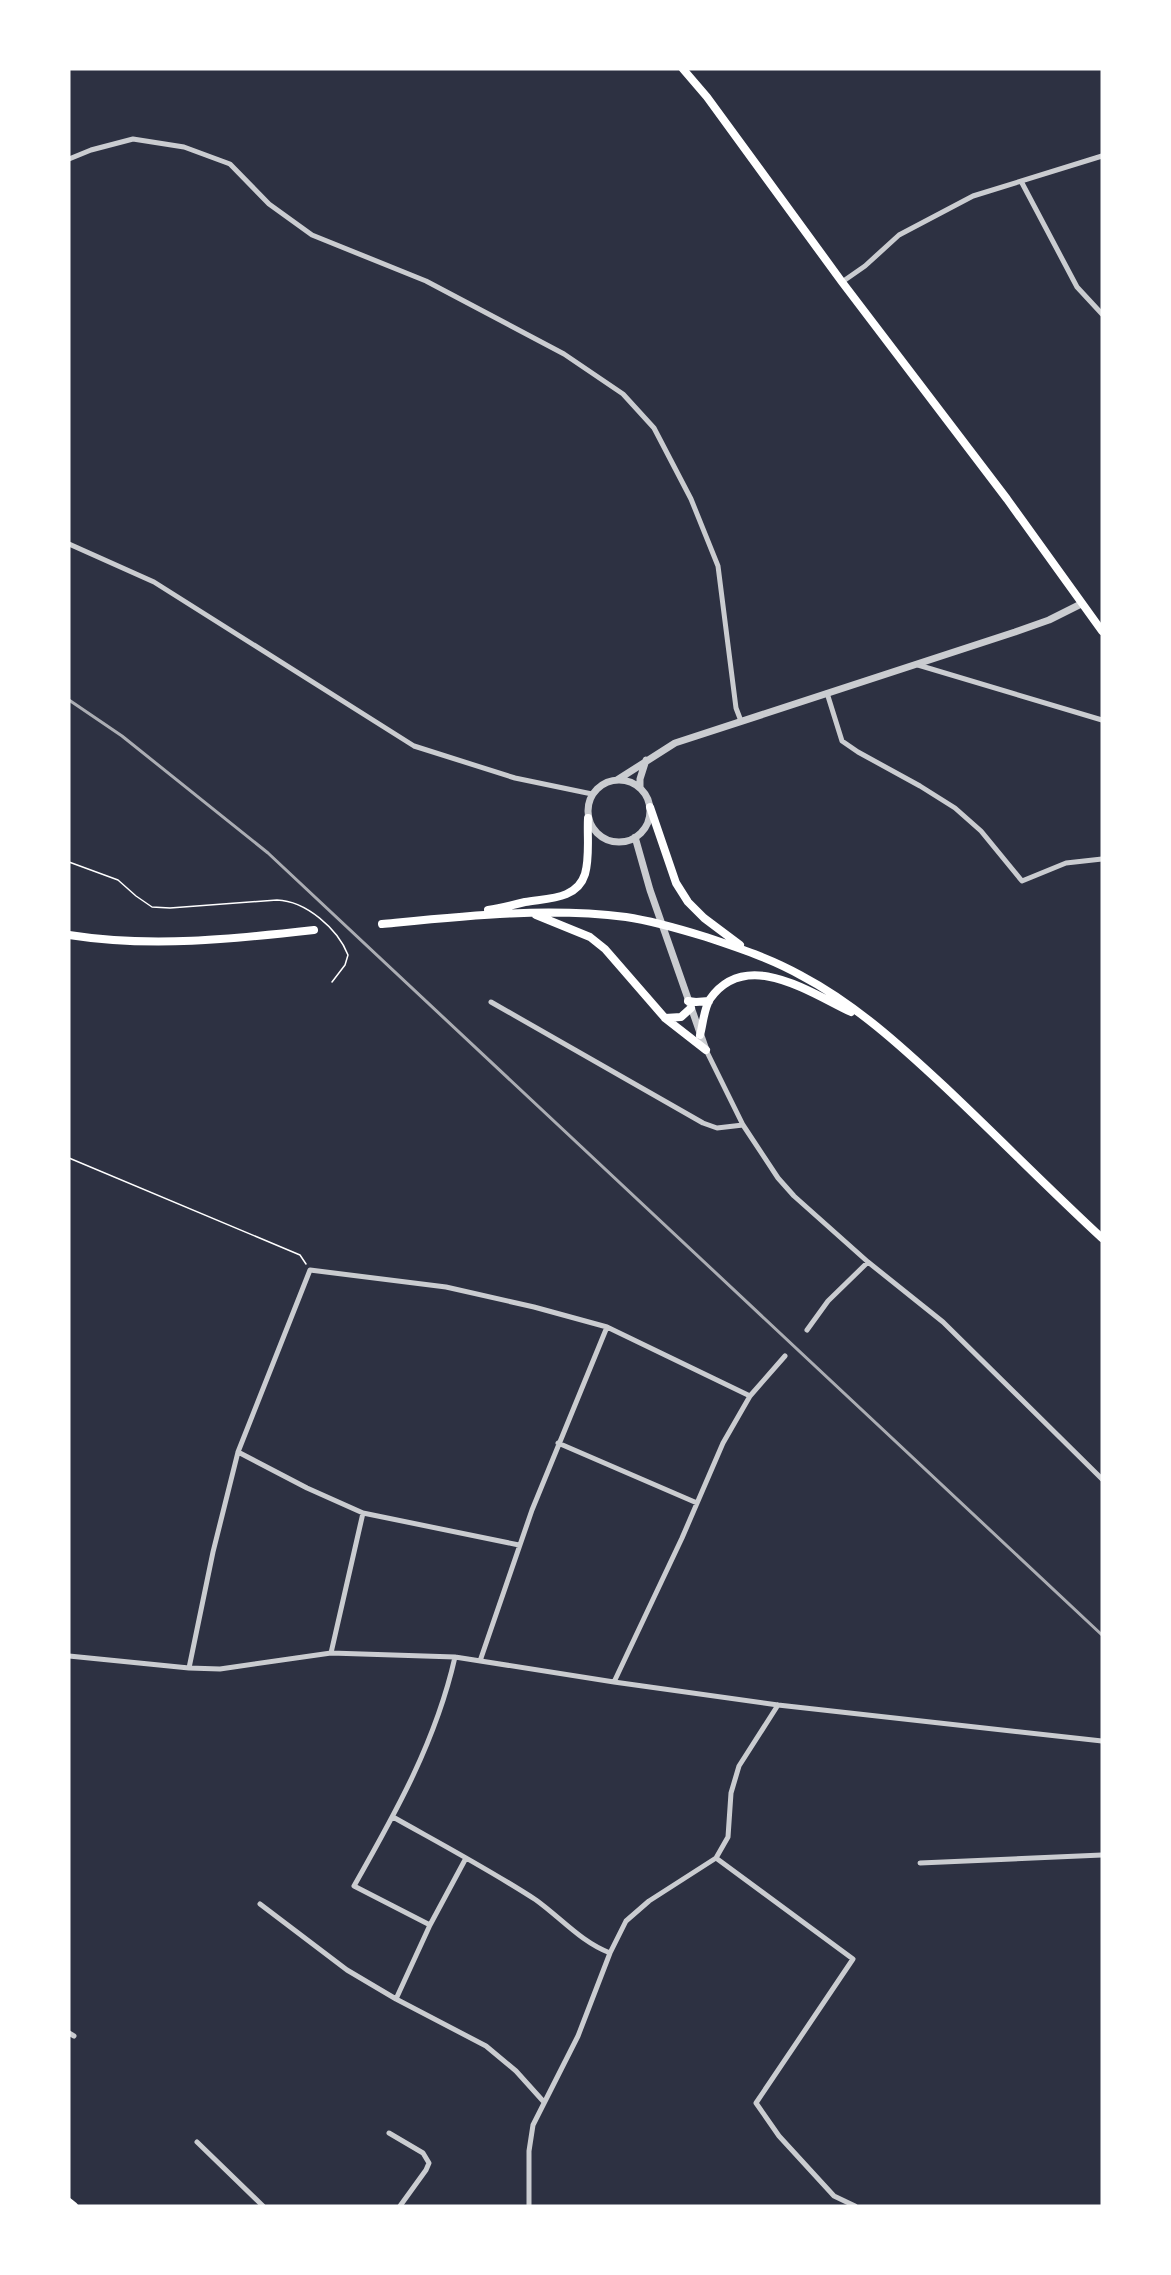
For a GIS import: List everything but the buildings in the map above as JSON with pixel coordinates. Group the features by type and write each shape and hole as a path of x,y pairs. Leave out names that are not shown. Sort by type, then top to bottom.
{"main road":[{"path":"683,69 707,97 842,282 1007,499 1102,631"},
{"path":"650,807 676,883 688,902 704,918 748,951"},
{"path":"464,916 560,897 573,891 581,883 585,873 588,818"},
{"path":"529,912 590,937 605,949 664,1018 706,1050"},
{"path":"382,924 529,912 578,913 628,917 683,930 748,951 803,976 871,1022 917,1061 1102,1238"},
{"path":"69,934 121,941 195,941 314,930"},
{"path":"700,1035 709,1001 721,987 738,976 758,974 783,980 871,1022"},
{"path":"664,1018 681,1017 690,1004 709,1001"},
{"path":"69,2202 74,2206"}],"street":[{"path":"69,159 91,150 133,140 184,147 230,164 269,204 312,235 426,281 564,354 623,394 654,428 691,499 718,566 736,708 741,721"},
{"path":"842,282 866,266 899,235 973,196 1022,183 1102,156"},
{"path":"1022,183 1077,286 1102,314"},
{"path":"69,543 154,582 414,746 515,778 592,794"},
{"path":"617,780 633,783 640,788 650,807 647,824 635,837 616,842 598,834 588,818 592,794 599,787 617,780 675,743 1049,621 1081,604"},
{"path":"918,665 1102,720"},
{"path":"827,693 842,741 955,808 981,831 1022,881 1066,863 1102,859"},
{"path":"640,788 640,779 646,760"},
{"path":"635,837 706,1050 743,1125 778,1178 794,1196 868,1262 943,1322 1102,1479"},
{"path":"491,1002 703,1123 717,1128 743,1125"},
{"path":"807,1330 828,1301 868,1262"},
{"path":"189,1668 213,1552 238,1452 310,1270 446,1287 608,1327 750,1396"},
{"path":"480,1661 519,1545 558,1443 608,1327"},
{"path":"614,1682 639,1634 723,1443 750,1396 785,1356"},
{"path":"558,1443 697,1503"},
{"path":"238,1452 307,1488 363,1513 519,1545"},
{"path":"331,1653 363,1513"},
{"path":"69,1656 220,1669 331,1653 455,1657 778,1705 1102,1742"},
{"path":"430,1925 354,1886 412,1783 448,1689 455,1657"},
{"path":"530,2206 529,2151 533,2125 543,2101 578,2036 610,1953 626,1921 649,1901 716,1858 728,1837 731,1792 739,1766 778,1705"},
{"path":"393,1817 536,1901 594,1947 610,1953"},
{"path":"921,1863 1102,1855"},
{"path":"396,1999 430,1925 466,1858"},
{"path":"716,1858 853,1959 756,2103 779,2136 834,2196 855,2206"},
{"path":"260,1904 347,1970 396,1999 486,2046 516,2071 543,2101"},
{"path":"389,2133 423,2153 429,2163 400,2206"},
{"path":"197,2142 263,2206"}],"path":[{"path":"69,862 118,879 152,907 170,908 289,900 302,906 323,922 344,944 348,956 345,965 332,982"},
{"path":"69,1158 300,1255 310,1270"}],"railway":[{"path":"69,700 122,736 268,853 1102,1635"}]}
